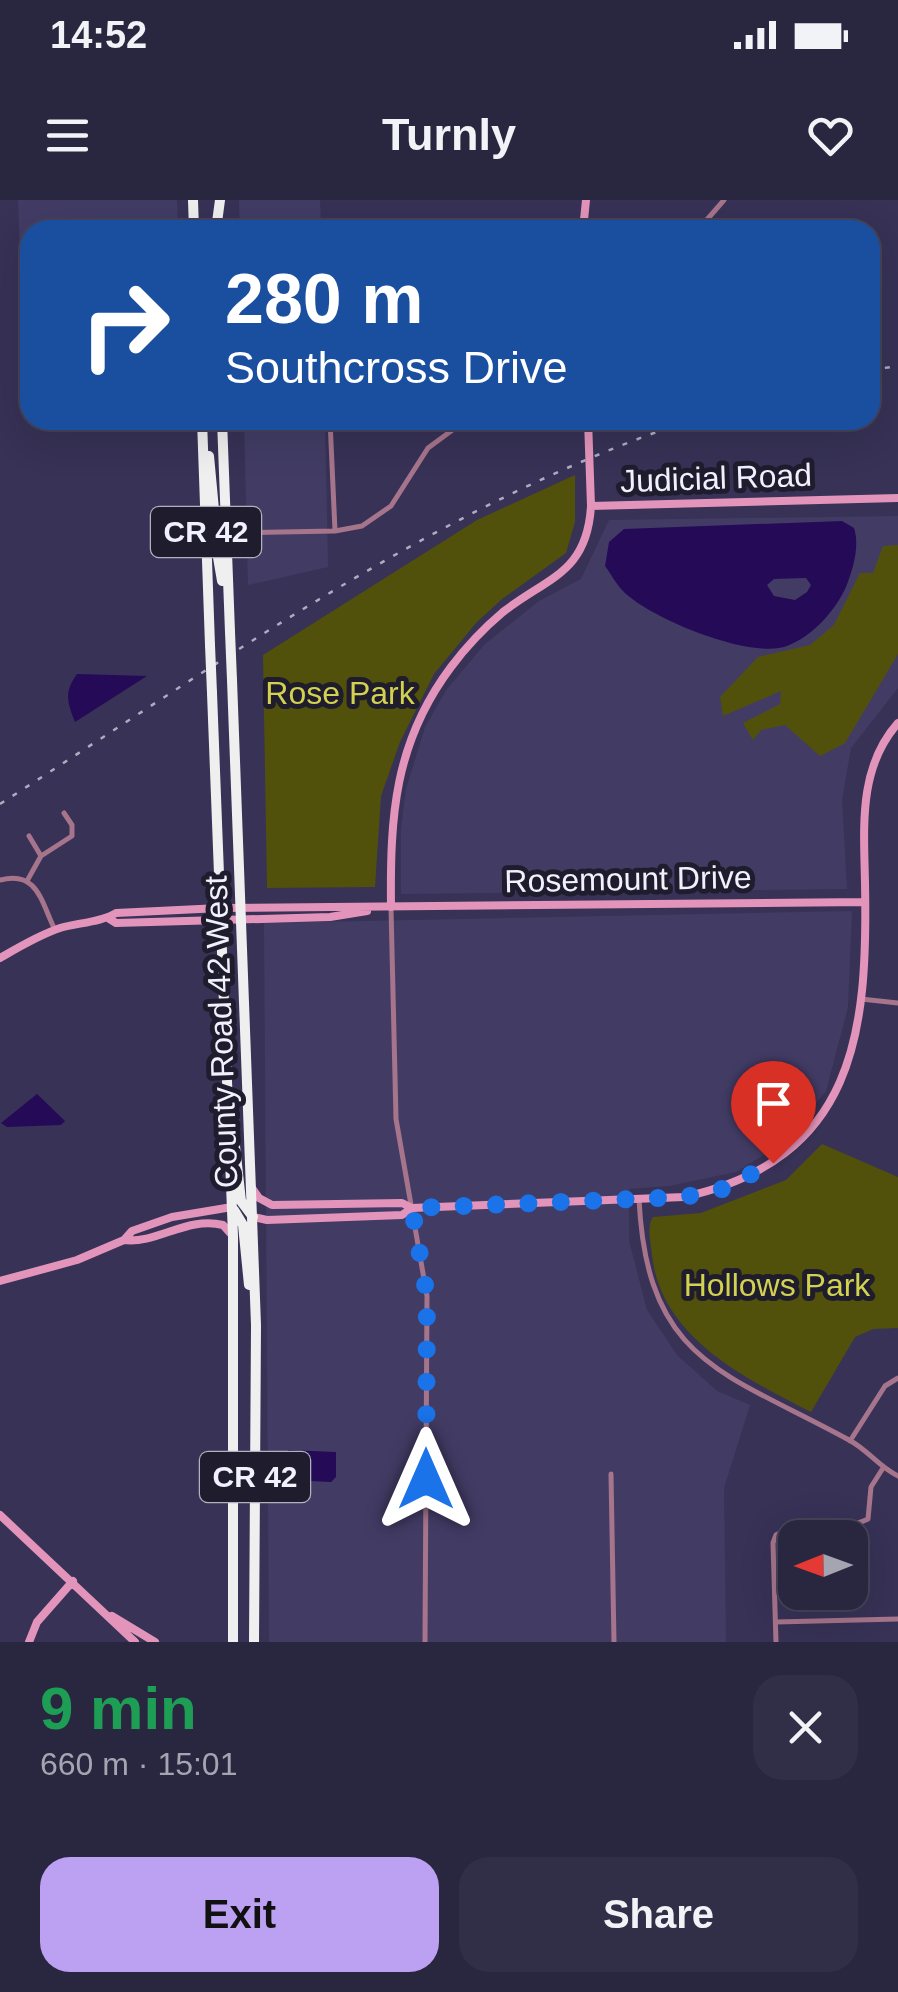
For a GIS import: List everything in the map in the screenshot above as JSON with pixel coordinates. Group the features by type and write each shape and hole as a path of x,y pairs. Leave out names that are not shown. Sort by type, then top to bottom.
{"highway":[{"name":"County Road 42 West","path":"203,430 233,1236 234,1642"},
{"path":"204,430 216,520 220,530 226,532"},
{"name":"County Road 42 West","path":"222,430 256,1326 254,1642"},
{"path":"206,534 215,540 217,548 230,632"},
{"path":"228,1116 237,1150 241,1200 253,1217"},
{"path":"232,1207 242,1225 256,1326"}],"street":[{"path":"707,220 724,200"},
{"path":"330,430 335,531"},
{"path":"226,532 335,531 362,526 400,496 428,448 452,430"},
{"path":"588,430 590,506"},
{"name":"Judicial Road","path":"392,907 390,842 396,791 428,701 480,632 570,566 585,538 590,506 898,498"},
{"path":"252,1188 259,1198 272,1205 402,1203 412,1208 684,1197 722,1189 760,1172 794,1148 822,1116 843,1080 855,1044 866,902 863,811 878,752 898,723"},
{"path":"27,881 41,856 72,836 72,825 64,813"},
{"path":"30,836 41,856"},
{"path":"0,880 12,877 33,884 54,930"},
{"name":"Rosemount Drive","path":"241,913 392,907 866,902"},
{"path":"392,907 396,1120 427,1296 425,1642"},
{"path":"0,958 54,930 108,918 116,912 241,913"},
{"path":"861,999 898,1003"},
{"path":"638,1199 641,1243 650,1280 666,1314 688,1345 736,1383 850,1440 898,1476"},
{"path":"0,1281 76,1260 124,1240 132,1231 172,1217 232,1207"},
{"path":"253,1217 266,1220 402,1215 412,1208"},
{"path":"124,1240 137,1241 206,1223 223,1225 233,1236"},
{"path":"850,1440 885,1386 898,1378"},
{"path":"776,1642 776,1536 786,1529 852,1527 868,1519 870,1488 883,1468"},
{"path":"611,1474 614,1642"},
{"path":"0,1515 135,1642"},
{"path":"28,1642 37,1622 73,1581"},
{"path":"105,1613 156,1642"},
{"path":"776,1622 898,1620"}],"shaded area":[{"path":"18,200 177,200 178,220 20,220 20,252"},
{"path":"239,200 320,200 321,220 240,220"},
{"path":"244,430 325,430 328,567 248,585"},
{"path":"898,516 898,688 851,748 842,800 847,889 401,894 401,828 406,789 425,727 447,689 485,644 539,601 581,579 609,520"},
{"path":"842,521 854,528 856,550 846,587 829,614 797,642 771,649 701,634 636,602 605,566 609,542 624,529","holes":["806,578 811,585 795,600 774,596 767,585 774,579"]},
{"path":"77,674 147,676 75,722 68,697"},
{"path":"852,911 848,1007 826,1091 783,1143 736,1172 669,1186 629,1189 629,1241 647,1310 677,1355 717,1391 750,1405 724,1488 726,1642 269,1642 264,923"},
{"path":"37,1094 65,1121 61,1125 7,1127 1,1123"},
{"path":"288,1450 336,1452 336,1477 331,1482 288,1480"}],"green space":[{"name":"Rose Park","path":"575,475 575,522 566,553 476,623 434,674 400,742 381,796 375,887 267,888 263,655 477,520"},
{"path":"898,545 898,654 845,743 820,756 785,725 761,730 753,740 743,723 780,704 781,691 723,716 720,697 758,657 810,645 834,625 860,573 873,573 883,546"},
{"name":"Hollows Park","path":"822,1144 898,1177 898,1328 873,1329 855,1337 811,1412 734,1369 689,1332 671,1310 659,1284 649,1230 653,1217 701,1213 786,1180"}],"railway":[{"path":"880,369 898,366"},
{"path":"0,804 250,642 420,541 508,495 664,430"}],"route":[{"path":"426,1479 427,1296 412,1208 684,1197 722,1189 773,1163"}]}
